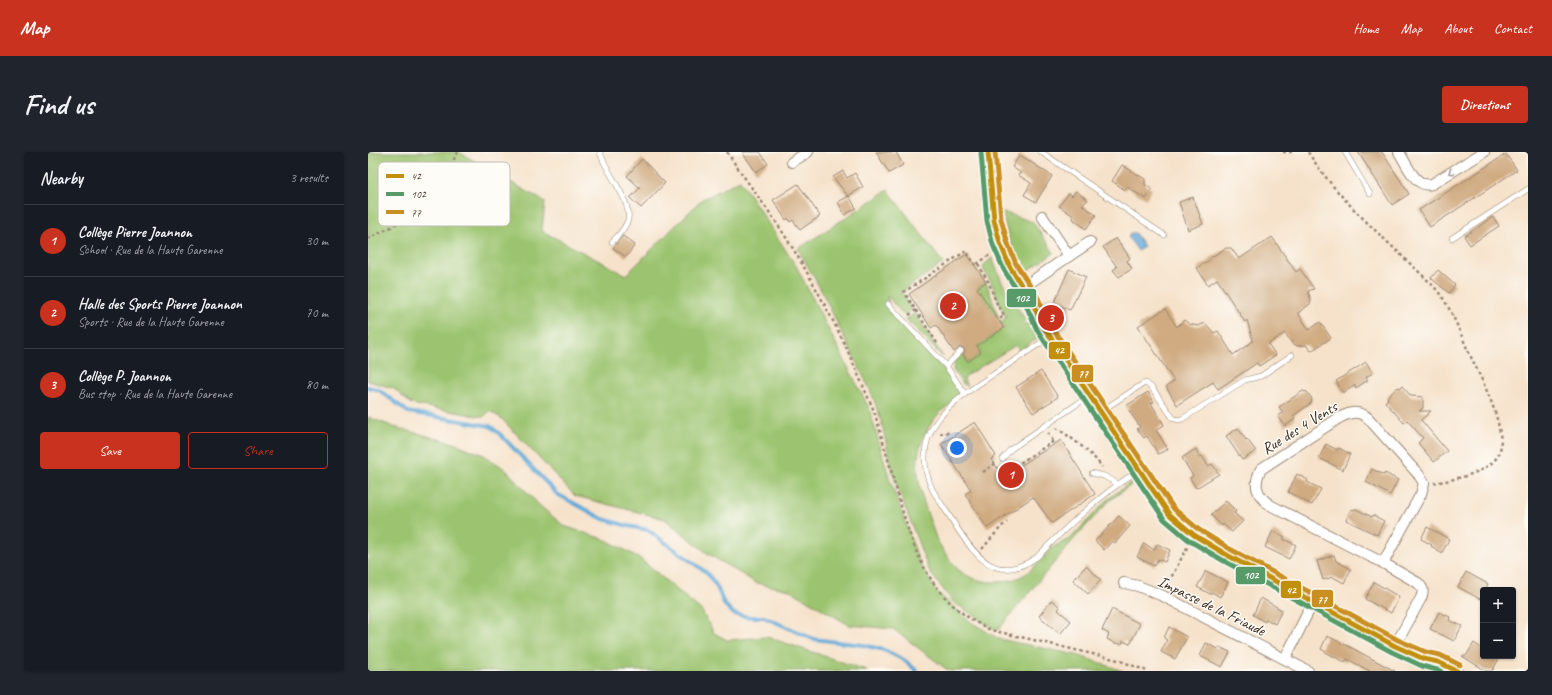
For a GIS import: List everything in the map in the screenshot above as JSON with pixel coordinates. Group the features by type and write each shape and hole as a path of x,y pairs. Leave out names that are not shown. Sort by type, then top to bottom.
{"street":[{"path":"792,162 808,152"},
{"path":"988,152 994,220 1000,243 1010,267 1032,302 1050,337 1170,514 1194,535 1221,552 1395,646 1424,659 1438,662 1457,671"},
{"path":"1399,152 1417,180 1421,184 1427,186 1484,152"},
{"path":"1042,216 1069,256"},
{"path":"1022,288 1090,242"},
{"name":"Rue des 4 Vents","path":"1395,646 1421,598 1423,589 1418,583 1383,563 1264,501 1257,489 1256,481 1261,469 1339,418 1352,412 1358,412 1368,418 1419,475 1424,483"},
{"path":"1383,563 1421,494 1424,483"},
{"name":"Impasse de la Friaude","path":"1124,583 1138,586 1161,595 1308,671"},
{"path":"1285,658 1313,602"}],"lane":[{"path":"600,152 603,162 627,208 628,218 625,227 612,242"},
{"path":"1041,152 1164,235"},
{"path":"1345,152 1370,194"},
{"path":"1452,238 1528,189"},
{"path":"888,304 946,366 965,394"},
{"path":"1050,337 965,394 948,408 933,428 924,451 924,465 932,489 971,549 981,559 991,565 1001,568 1012,568 1028,563 1037,557 1087,508 1139,470"},
{"path":"946,366 952,358 961,352"},
{"path":"1101,411 1146,383 1152,388 1174,418 1178,420 1189,417 1246,380 1261,376 1292,355"},
{"path":"1002,460 1011,449 1047,426 1089,396"},
{"path":"1092,473 1107,478 1118,484"}],"path":[{"path":"453,162 458,152"},
{"path":"727,152 774,219 805,268 846,347 872,408 909,534 922,566 941,594 954,607 978,624 991,630 1118,660 1147,671"},
{"path":"1283,152 1292,152"},
{"path":"1308,152 1330,184 1351,208 1436,289 1452,315 1483,382 1495,415 1500,433 1500,448 1498,456 1491,464 1482,470 1471,474 1442,481 1424,483"},
{"path":"368,239 391,226"},
{"path":"939,345 904,292 966,251 989,283 996,302 1004,315 998,320"},
{"path":"976,265 991,254"},
{"path":"1009,470 1054,442 1047,426"},
{"path":"1047,426 1060,430 1098,462 1106,472 1107,478"},
{"path":"1002,460 1018,484"},
{"path":"982,472 990,467"},
{"path":"977,555 1007,522"},
{"path":"1161,595 1194,535"}],"green space":[{"path":"368,152 459,152 476,162 378,162 378,226 510,226 510,182 545,202 542,231 626,275 701,200 740,180 796,266 869,408 890,480 921,566 937,592 971,622 999,639 1077,655 1123,671 949,671 893,629 849,625 790,590 756,583 707,553 665,519 575,496 502,419 490,411 483,417 411,404 393,388 368,381"},
{"path":"888,190 943,263 901,292 912,310 904,315 887,296 890,314 891,313 950,376 959,391 954,399 936,417 924,436 919,450 918,465 918,479 921,493 936,538 953,564 965,575 989,582 1013,580 1020,577 1035,566 1055,546 1071,538 1108,499 1130,483 1131,485 1109,501 1074,539 998,630 992,628 952,601 929,571 895,481 881,421 872,394 820,288 798,249"},
{"path":"1003,212 1033,222 1054,253 1024,273 1011,243"},
{"path":"992,258 1002,282 1026,321 1024,322 1026,325 1028,323 1038,338 1019,351 1016,345 967,375 964,379 967,386 962,383 953,370 955,361 963,355 968,362 981,353 977,346 1004,328 1000,322 1006,318 991,282 983,269 984,265"},
{"path":"986,282 998,316 997,318 977,288"},
{"path":"915,313 943,357 906,319"},
{"path":"368,417 394,427 454,443 484,455 505,469 540,506 564,526 606,540 638,557 702,611 714,633 727,640 767,637 869,671 368,671"}],"water":[{"path":"1130,233 1135,233 1144,246 1138,251 1128,237"}],"building":[{"path":"742,152 760,152 768,164 756,172"},
{"path":"876,152 896,152 903,165 889,173"},
{"path":"1358,152 1382,152 1409,194 1392,205"},
{"path":"1506,154 1517,170 1430,227 1419,210"},
{"path":"1020,155 1052,176 1036,202 1024,195 1031,183 1018,175 1021,173 1012,167"},
{"path":"642,159 665,183 641,208 630,198 640,188 627,176"},
{"path":"1122,165 1145,179 1145,185 1152,189 1146,199 1127,187 1125,190 1112,181"},
{"path":"843,171 847,178 855,173 863,187 848,196 833,177"},
{"path":"798,184 820,216 800,230 793,220 790,222 788,218 786,220 773,200"},
{"path":"1076,191 1088,200 1082,205 1096,215 1086,229 1074,220 1072,215 1059,206 1069,193 1072,196"},
{"path":"849,196 856,208 845,215 838,202"},
{"path":"1193,197 1203,224 1188,230 1179,202"},
{"path":"1493,217 1499,226 1470,245 1464,236"},
{"path":"623,236 635,245 626,257 613,248"},
{"path":"1272,237 1296,272 1300,269 1314,289 1308,291 1311,301 1310,304 1298,313 1309,330 1320,322 1331,338 1311,351 1306,345 1297,346 1291,342 1285,333 1268,344 1276,355 1259,366 1257,363 1218,389 1213,382 1177,405 1166,387 1174,381 1138,326 1165,309 1177,327 1184,320 1189,324 1198,326 1205,323 1214,333 1218,331 1233,355 1253,341 1247,320 1245,322 1217,279 1208,285 1197,268 1226,248 1231,248 1239,259"},
{"path":"1116,238 1130,258 1127,261 1132,269 1119,277 1113,270 1117,267 1103,247"},
{"path":"967,254 986,282 977,288 1004,328 977,346 981,353 968,362 963,354 965,352 964,348 960,347 954,352 936,325 931,328 909,294"},
{"path":"1069,269 1086,277 1070,310 1054,303"},
{"path":"1438,270 1455,285 1449,293 1431,278"},
{"path":"1366,362 1373,373 1366,377 1368,380 1356,388 1355,385 1343,393 1336,381"},
{"path":"1041,371 1058,397 1033,413 1016,387"},
{"path":"1402,386 1411,396 1423,397 1423,408 1419,411 1431,411 1421,420 1447,451 1434,462 1418,443 1423,438 1407,420 1404,423 1385,402 1388,399 1387,397 1398,387 1400,388"},
{"path":"1303,391 1307,392 1312,399 1311,403 1293,416 1295,419 1285,426 1278,416 1283,413 1279,407"},
{"path":"1148,392 1154,402 1151,403 1164,425 1156,430 1168,449 1158,454 1147,436 1144,438 1137,429 1140,427 1126,406"},
{"path":"975,422 996,456 991,459 1003,477 1061,440 1095,494 1052,523 1033,497 987,528 965,494 971,490 941,444"},
{"path":"1238,428 1256,451 1242,460 1226,436"},
{"path":"1326,444 1337,450 1339,448 1350,454 1343,470 1319,458"},
{"path":"1196,449 1200,457 1202,456 1208,466 1212,464 1219,474 1196,488 1190,478 1193,476 1182,458"},
{"path":"1372,469 1384,475 1385,473 1398,480 1390,495 1366,482"},
{"path":"1297,474 1308,480 1307,482 1321,489 1312,505 1288,492"},
{"path":"1226,501 1236,511 1234,513 1243,521 1232,532 1223,524 1222,526 1211,515"},
{"path":"1356,509 1384,521 1377,535 1346,520 1351,510"},
{"path":"1119,516 1130,526 1115,543 1112,541 1104,550 1095,541"},
{"path":"1427,527 1449,539 1442,553 1421,539"},
{"path":"1273,531 1285,537 1283,539 1296,545 1289,559 1265,547"},
{"path":"1144,543 1154,550 1157,544 1170,550 1165,562 1158,559 1154,566 1137,557"},
{"path":"1334,555 1336,561 1351,569 1344,583 1333,577 1323,580 1317,561"},
{"path":"1086,566 1101,580 1088,594 1073,580"},
{"path":"1206,571 1228,582 1220,597 1212,592 1210,594 1197,587"},
{"path":"1466,572 1488,584 1486,587 1480,587 1480,599 1458,587"},
{"path":"1374,582 1399,597 1391,613 1365,599"},
{"path":"1261,598 1282,610 1275,624 1266,619 1265,622 1253,615"},
{"path":"1052,600 1060,607 1058,610 1071,621 1060,634 1039,616"},
{"path":"1112,609 1140,624 1130,644 1123,641 1122,644 1114,643 1107,639 1109,634 1102,630"},
{"path":"1439,612 1450,617 1449,620 1462,626 1454,641 1430,629"},
{"path":"1169,627 1187,637 1175,659 1161,652 1167,640 1164,638"},
{"path":"1327,636 1395,671 1370,671 1347,659 1345,662 1329,654 1321,649"},
{"path":"1206,643 1218,649 1219,647 1230,652 1222,667 1200,656"},
{"path":"1474,643 1480,647 1480,659 1499,659 1492,671 1486,671 1462,656 1466,656"}],"waterway":[{"path":"368,387 379,390 408,412 490,426 501,435 557,494 603,519 648,530 707,573 717,587 724,604 734,614 749,617 764,617 813,639 863,645 884,650 904,660 917,671"}],"transit line":[{"name":"42","path":"988,152 994,220 1000,243 1010,267 1032,302 1043,326 1169,514 1194,535 1227,555 1395,646 1424,659 1438,662 1457,671"},
{"name":"77","path":"995,152 1001,219 1007,241 1016,264 1038,298 1049,323 1174,509 1198,529 1230,549 1398,640 1426,652 1440,655 1460,665"},
{"name":"102","path":"981,153 987,221 993,245 1004,270 1026,305 1037,330 1164,519 1190,541 1224,561 1392,652 1422,666 1441,671"}],"place":[{"name":"Halle des Sports Pierre Joannon","path":"953,306"},
{"name":"Collège P. Joannon","path":"1051,318"},
{"name":"Collège Pierre Joannon","path":"1011,475"}]}
